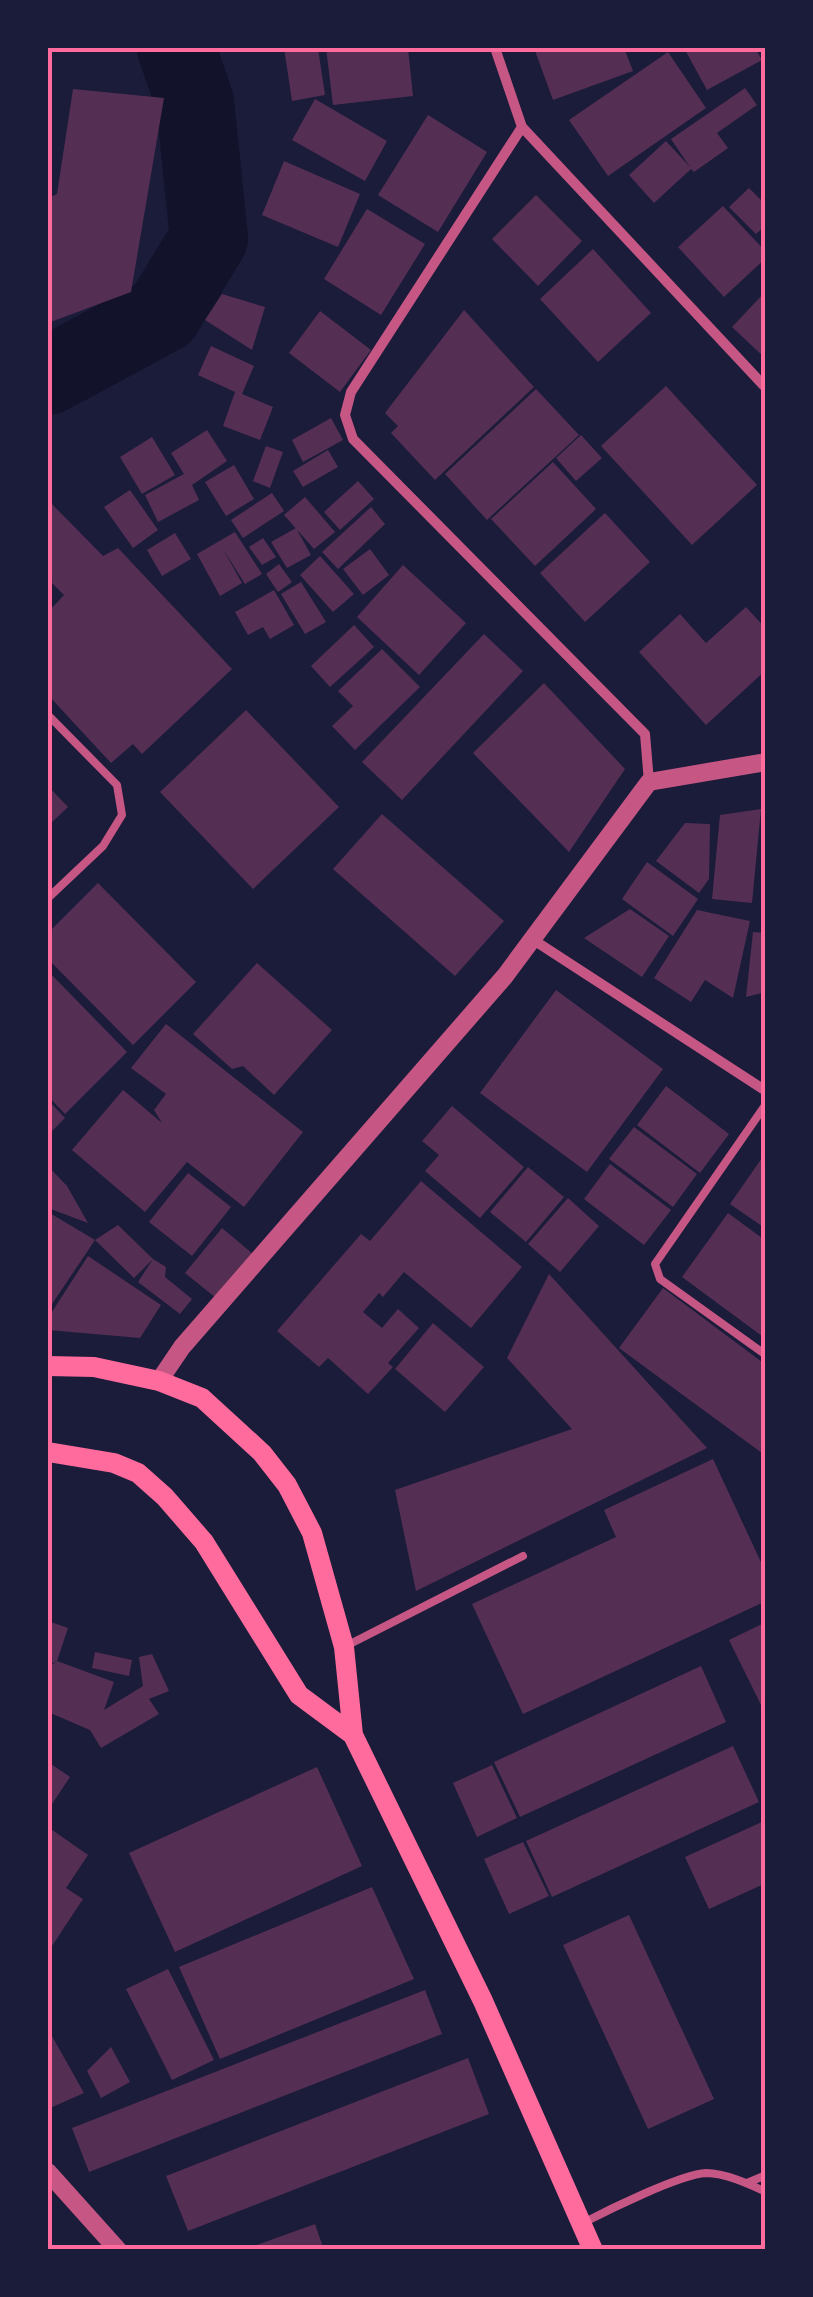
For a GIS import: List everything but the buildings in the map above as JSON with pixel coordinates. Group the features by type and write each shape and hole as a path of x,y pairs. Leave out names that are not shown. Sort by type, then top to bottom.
{"main road":[{"path":"48,1366 94,1367 159,1381 202,1398 262,1453 287,1485 312,1533 344,1648 354,1735 483,2001 593,2250"},
{"path":"48,1452 114,1462 138,1473 165,1496 204,1542 299,1695 354,1735"}],"street":[{"path":"495,48 522,128 766,388"},
{"path":"159,1381 182,1347 505,976 650,782 645,734 353,439 345,414 351,392 522,128"},
{"path":"650,782 766,762"},
{"path":"532,938 766,1091"},
{"path":"48,2172 118,2250"}],"lane":[{"path":"48,715 118,784 122,814 103,846 48,898"},
{"path":"766,1104 655,1264 660,1279 766,1355"},
{"path":"344,1648 523,1556"},
{"path":"580,2224 643,2194 705,2173 748,2183 766,2192"},
{"path":"748,2183 766,2175"}],"waterway":[{"path":"48,376 163,314 209,238 195,102 176,48"}]}
